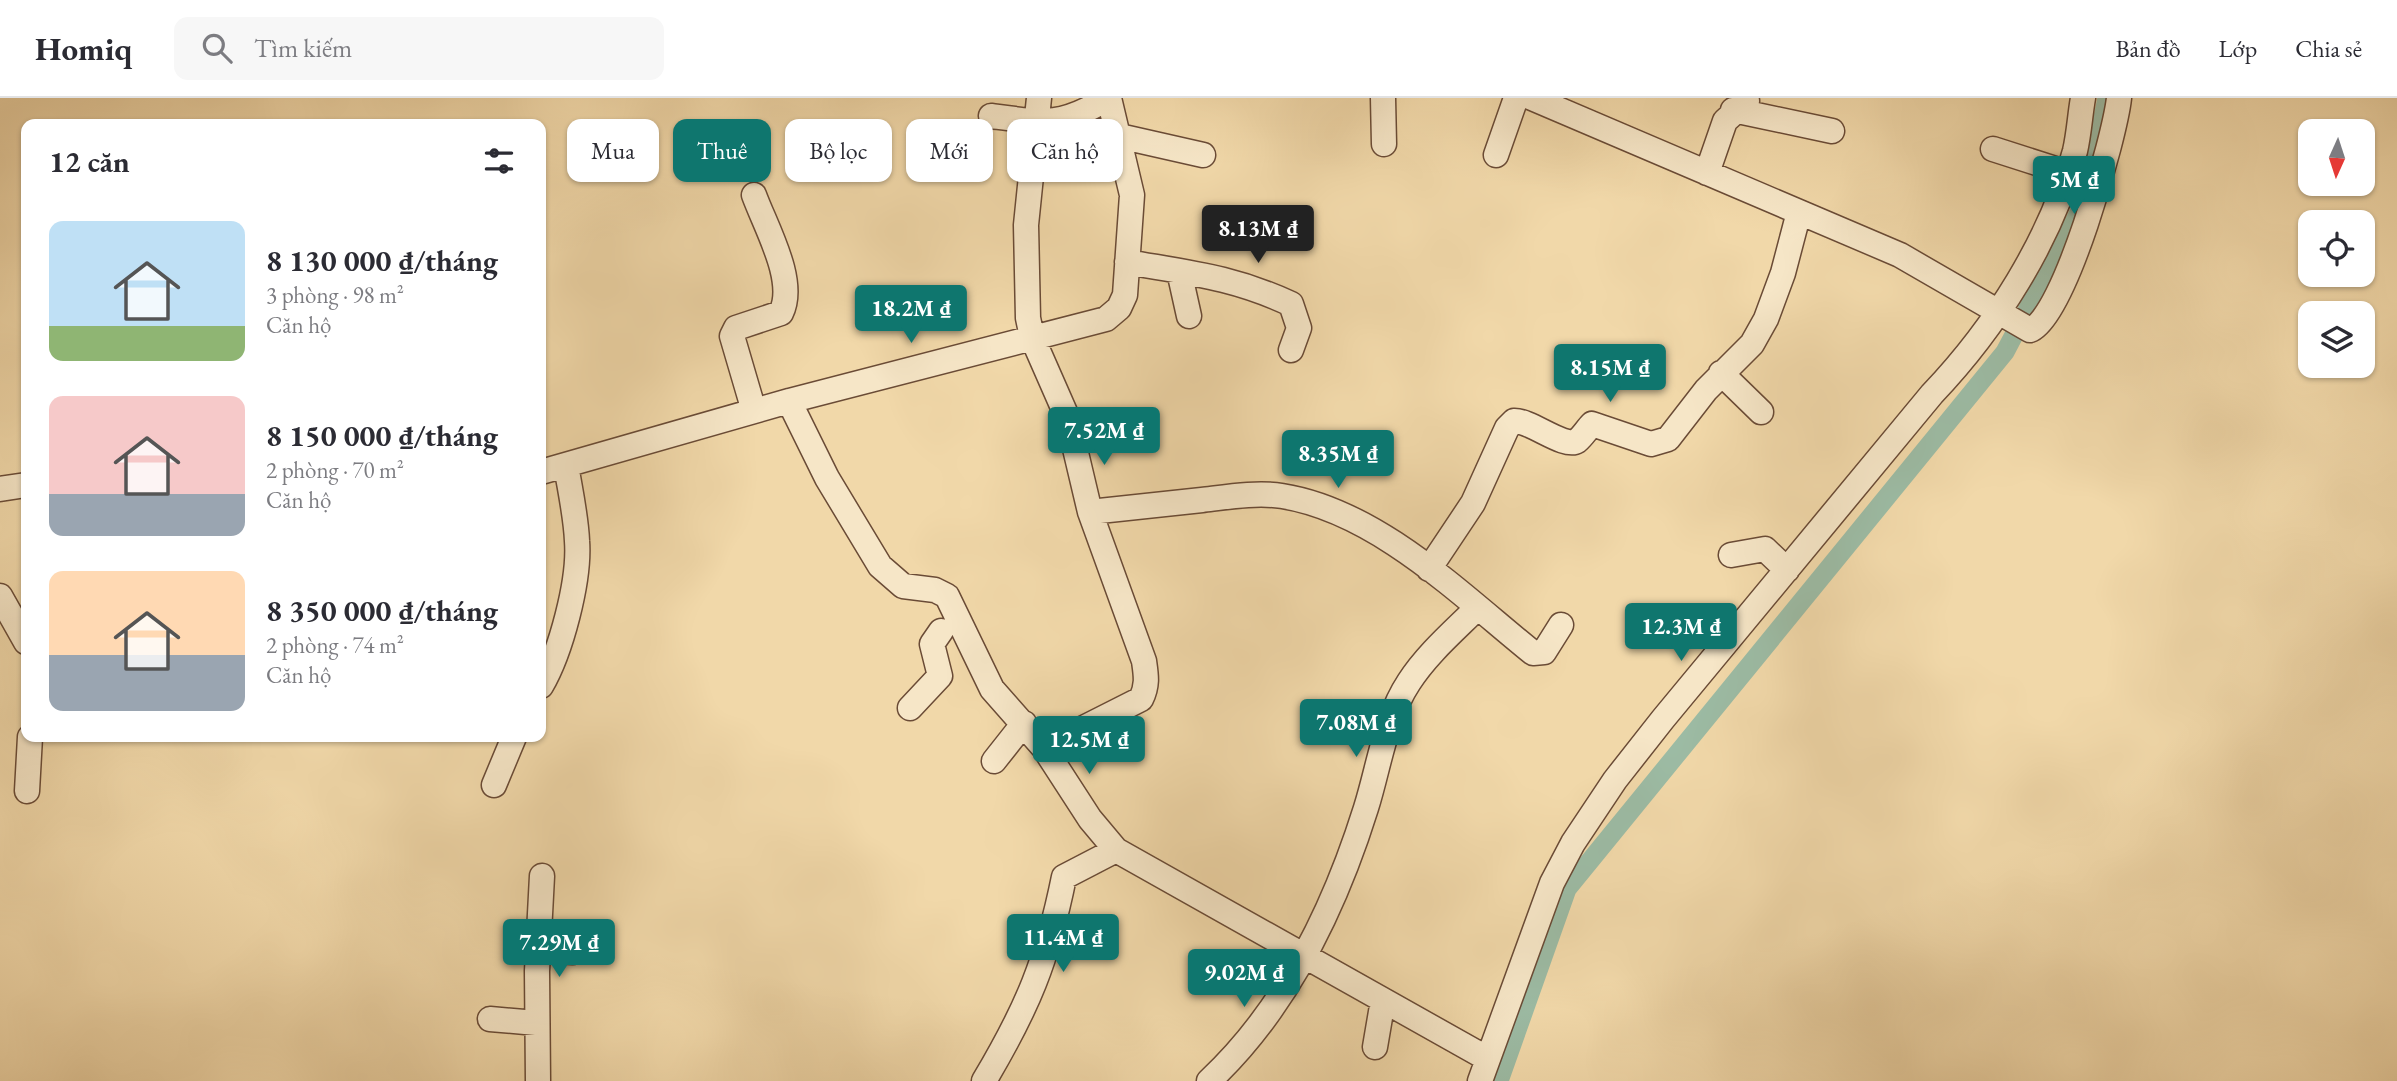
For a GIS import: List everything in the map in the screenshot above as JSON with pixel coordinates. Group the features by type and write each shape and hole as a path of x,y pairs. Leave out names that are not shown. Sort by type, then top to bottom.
{"street":[{"path":"991,116 1037,110 1077,117 1109,98 1115,119"},
{"path":"1383,98 1384,144"},
{"path":"1496,155 1516,98"},
{"path":"1532,98 1900,255 2034,329 2043,318 2083,235 2100,184 2119,98"},
{"path":"789,401 827,478 880,566 903,586 935,590 947,596 950,625 992,689 1044,748 1090,819 1116,850 1383,1000 1484,1070 1552,883 1573,843 1615,780 1932,394 2011,318 2034,251 2068,173 2076,148 2083,98"},
{"path":"1707,173 1725,121 1742,104 1832,131"},
{"path":"1037,110 1026,225 1028,318 1032,337 1069,419 1090,512 1144,661 1146,689 1141,699 1044,748"},
{"path":"1123,137 1203,155"},
{"path":"1993,149 2068,173"},
{"path":"546,471 789,401 1106,319 1119,308 1125,295 1132,195 1123,154"},
{"path":"754,195 787,283 787,301 781,313 736,328 732,336 754,411"},
{"path":"1429,569 1473,503 1507,428 1514,421 1522,420 1566,443 1576,441 1592,424 1651,444 1660,444 1668,439 1721,373 1752,344 1766,319 1783,273 1799,212"},
{"path":"1127,262 1238,282 1292,304 1299,328 1291,350"},
{"path":"1180,271 1189,316"},
{"path":"1721,373 1760,412"},
{"path":"546,678 553,667 562,640 577,558 566,465"},
{"path":"0,489 21,486"},
{"path":"1090,512 1229,497 1281,496 1326,509 1369,528 1429,569 1533,653 1539,655 1561,625"},
{"path":"1731,555 1765,549 1787,570"},
{"path":"0,596 21,633"},
{"path":"1209,1081 1252,1038 1303,956 1352,849 1394,714 1408,683 1425,660 1477,608"},
{"path":"910,708 940,676 932,644 950,625"},
{"path":"994,761 1024,723"},
{"path":"27,791 30,742"},
{"path":"494,785 512,742"},
{"path":"985,1081 1021,1019 1037,981 1052,936 1064,877 1116,850"},
{"path":"538,1081 536,1023 542,876"},
{"path":"538,950 573,953"},
{"path":"1375,1047 1383,1000"},
{"path":"490,1019 536,1023"}],"waterway":[{"path":"2095,156 2107,98"},
{"path":"1499,1081 1567,889 2005,352 2083,205"}]}
